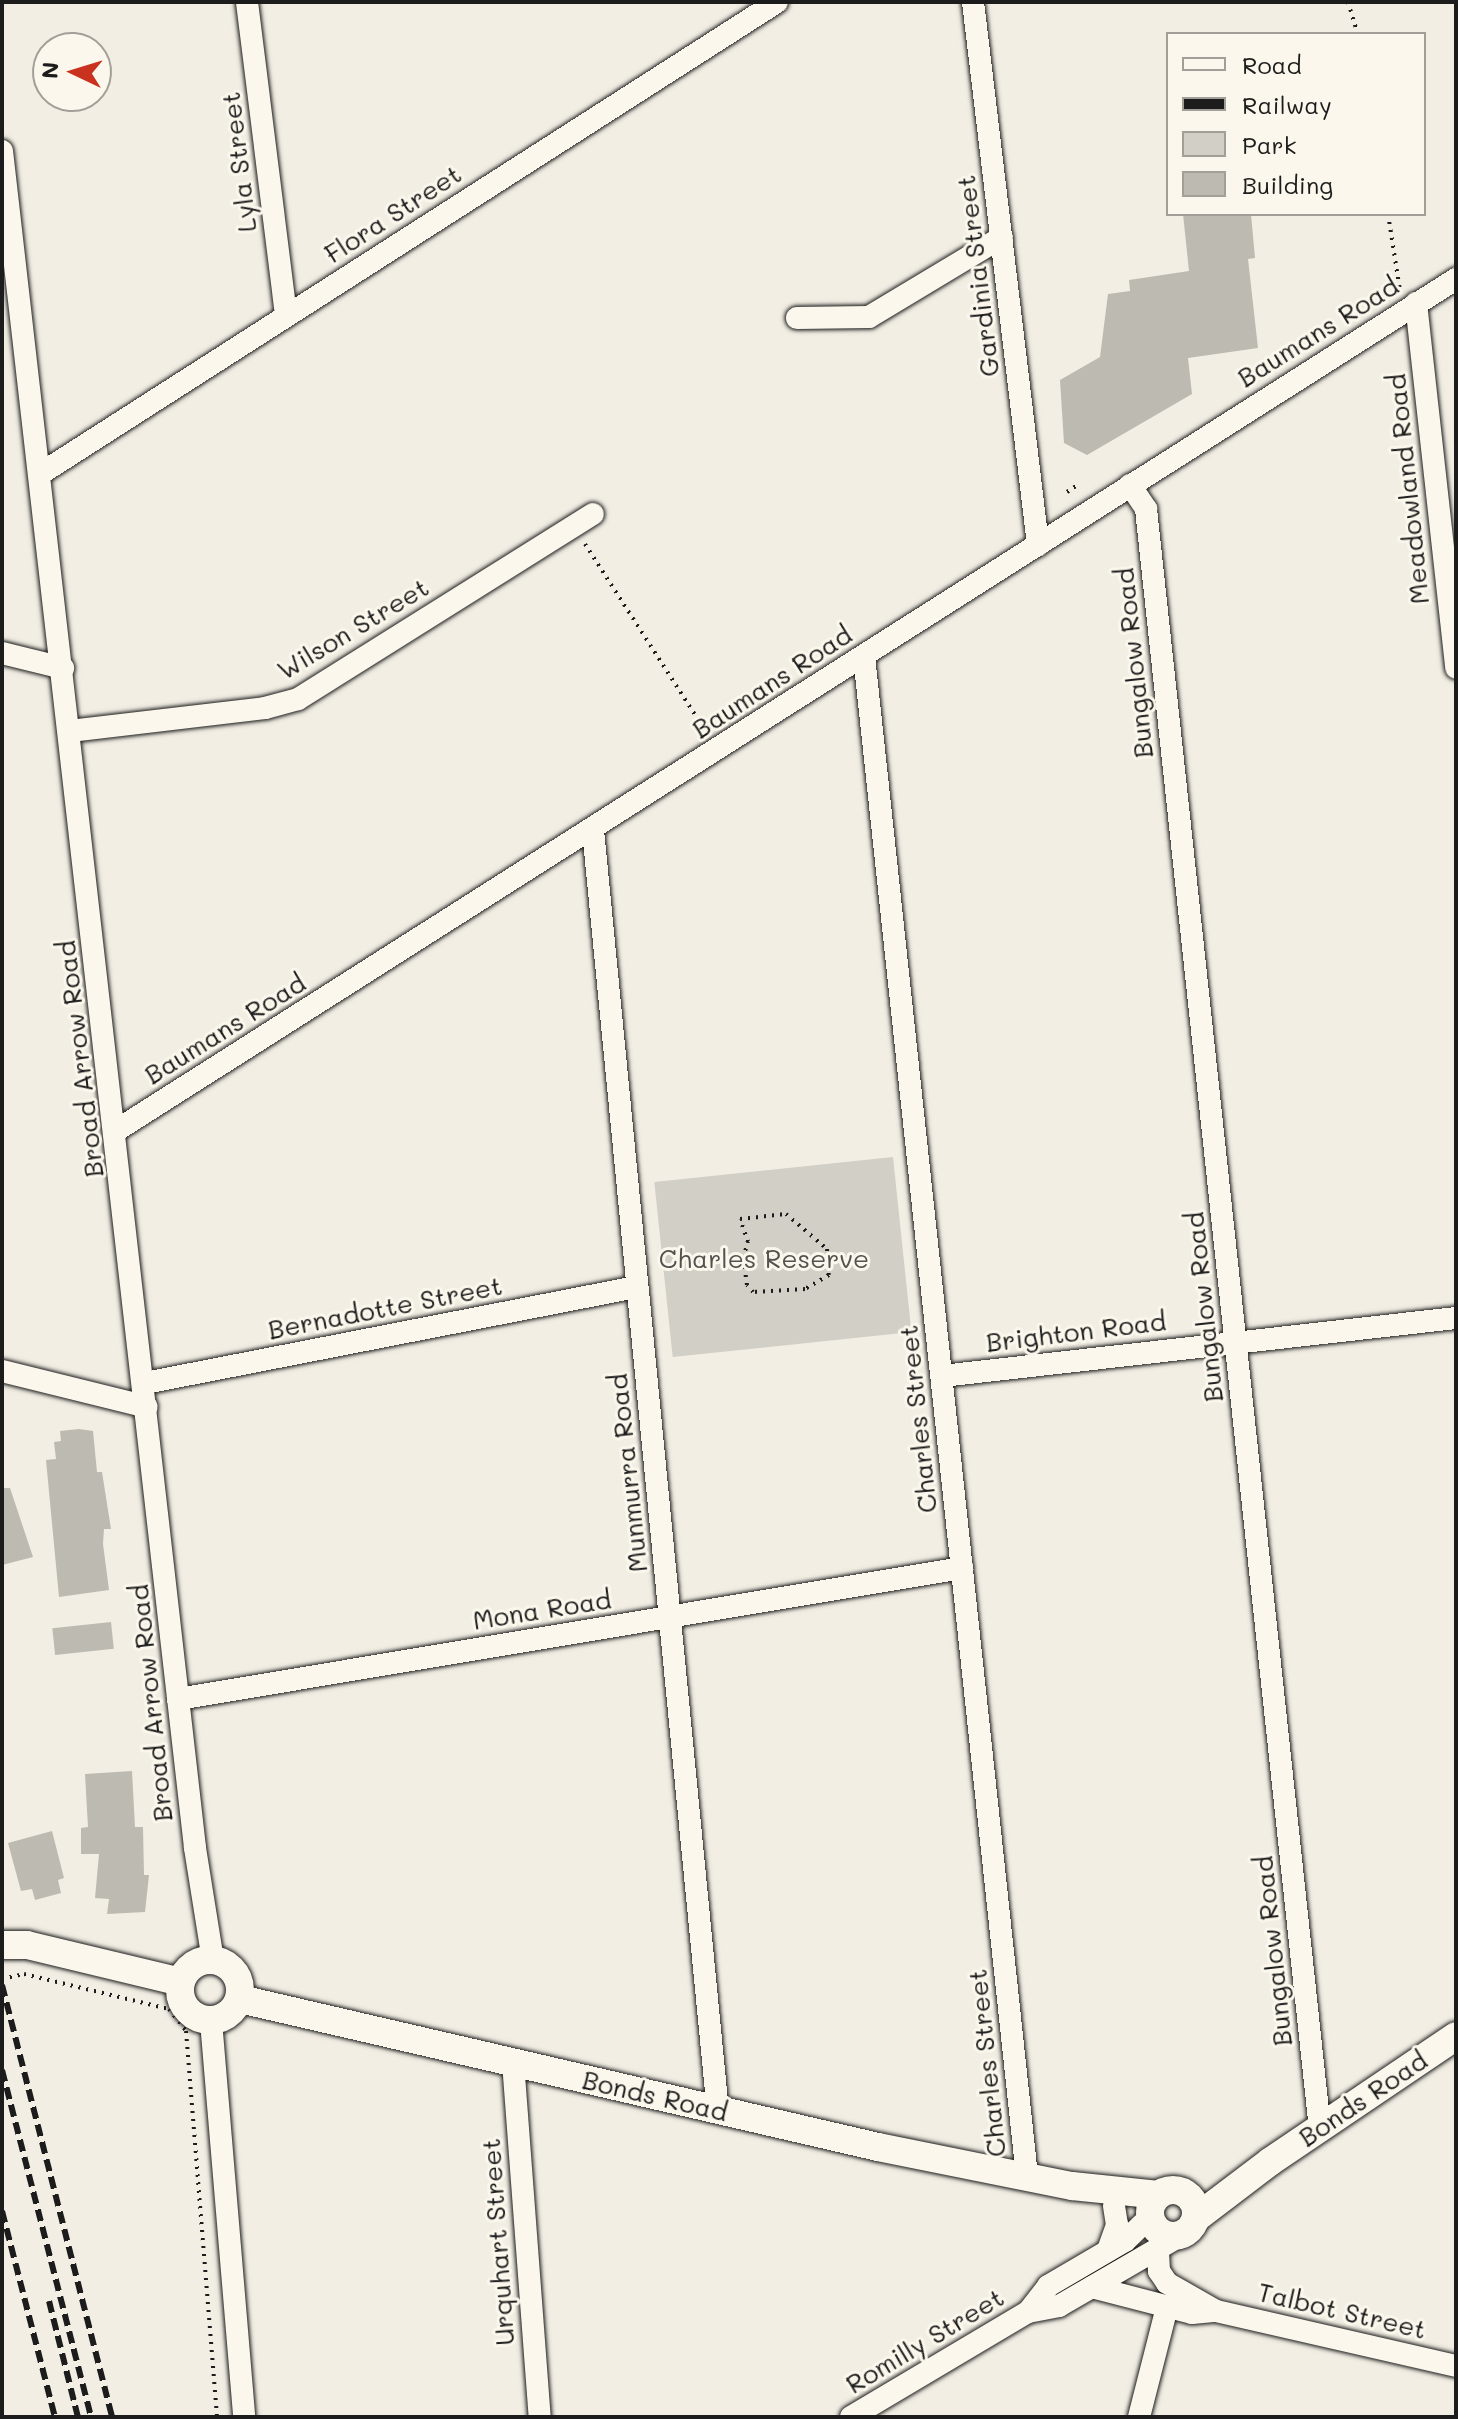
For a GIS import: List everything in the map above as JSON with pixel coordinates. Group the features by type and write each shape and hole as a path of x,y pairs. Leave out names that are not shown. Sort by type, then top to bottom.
{"main road":[{"path":"2,1945 40,1948 181,1982"},
{"path":"213,1960 235,1973 240,1999 229,2014 211,2021 187,2009 181,1982 193,1965 213,1960"},
{"name":"Bonds Road","path":"240,1999 718,2111 1160,2205"},
{"name":"Bonds Road","path":"1190,2226 1251,2181 1271,2161 1456,2036"},
{"name":"Bonds Road","path":"1072,2186 1114,2206 1160,2205 1203,2190 1248,2165 1271,2161"},
{"path":"1194,2203 1190,2226 1162,2234 1160,2205 1194,2203"}],"street":[{"name":"Lyla Street","path":"247,2 286,315"},
{"name":"Flora Street","path":"40,474 777,2"},
{"name":"Gardinia Street","path":"973,2 1038,545"},
{"name":"Broad Arrow Road","path":"2,151 117,1130 178,1699 213,1960"},
{"path":"797,318 869,317 1002,237"},
{"name":"Baumans Road","path":"117,1130 718,751 1456,279"},
{"name":"Meadowland Road","path":"1413,305 1456,668"},
{"name":"Bungalow Road","path":"1130,485 1146,509 1320,2128"},
{"name":"Wilson Street","path":"70,731 265,708 298,699 583,520"},
{"path":"2,653 63,668"},
{"name":"Charles Street","path":"864,656 1027,2176"},
{"name":"Munmurra Road","path":"593,830 718,2111"},
{"name":"Bernadotte Street","path":"145,1383 636,1287"},
{"name":"Brighton Road","path":"942,1376 1456,1318"},
{"path":"2,1371 147,1407"},
{"name":"Mona Road","path":"178,1699 962,1568"},
{"path":"211,2021 244,2417"},
{"name":"Urquhart Street","path":"513,2062 540,2417"},
{"name":"Romilly Street","path":"1028,2312 1048,2286 1108,2250 1160,2205"},
{"path":"1108,2250 1117,2225 1114,2206"},
{"name":"Romilly Street","path":"851,2417 1028,2312 1059,2306 1158,2252 1190,2226"},
{"name":"Talbot Street","path":"1158,2252 1159,2271 1167,2283 1216,2311 1456,2366"},
{"name":"Talbot Street","path":"1092,2287 1192,2313 1216,2311"},
{"path":"1139,2417 1167,2307"}],"path":[{"path":"1348,2 1357,32"},
{"path":"1388,216 1395,283 1413,305"},
{"path":"1067,492 1076,486"},
{"path":"583,520 718,751"},
{"path":"786,1214 827,1249 831,1268 824,1280 805,1289 753,1292 747,1285 743,1258 748,1242 740,1219 786,1214"},
{"path":"2,1979 24,1974 169,2009 186,2031 217,2417"}],"green space":[{"name":"Charles Reserve","path":"893,1157 911,1332 673,1357 654,1182"}],"building":[{"path":"1183,216 1251,216 1255,258 1248,259 1258,348 1188,358 1192,394 1087,455 1064,443 1060,380 1100,357 1108,294 1130,291 1129,280 1189,271"},
{"path":"60,1431 93,1431 97,1472 102,1472 111,1529 104,1529 103,1544 109,1590 59,1597 46,1460 56,1459 54,1442 61,1441"},
{"path":"2,1488 10,1488 33,1557 2,1565"},
{"path":"111,1622 114,1649 55,1655 52,1628"},
{"path":"132,1771 135,1827 143,1827 144,1875 149,1875 145,1912 107,1914 109,1899 95,1898 99,1854 81,1854 81,1828 88,1827 85,1774"},
{"path":"52,1831 64,1878 58,1880 61,1893 35,1900 32,1889 21,1891 8,1843"}],"railway":[{"path":"2,1985 112,2417"},
{"path":"2,2070 91,2417"},
{"path":"2,2211 55,2417"},
{"path":"49,2301 78,2417"}]}
